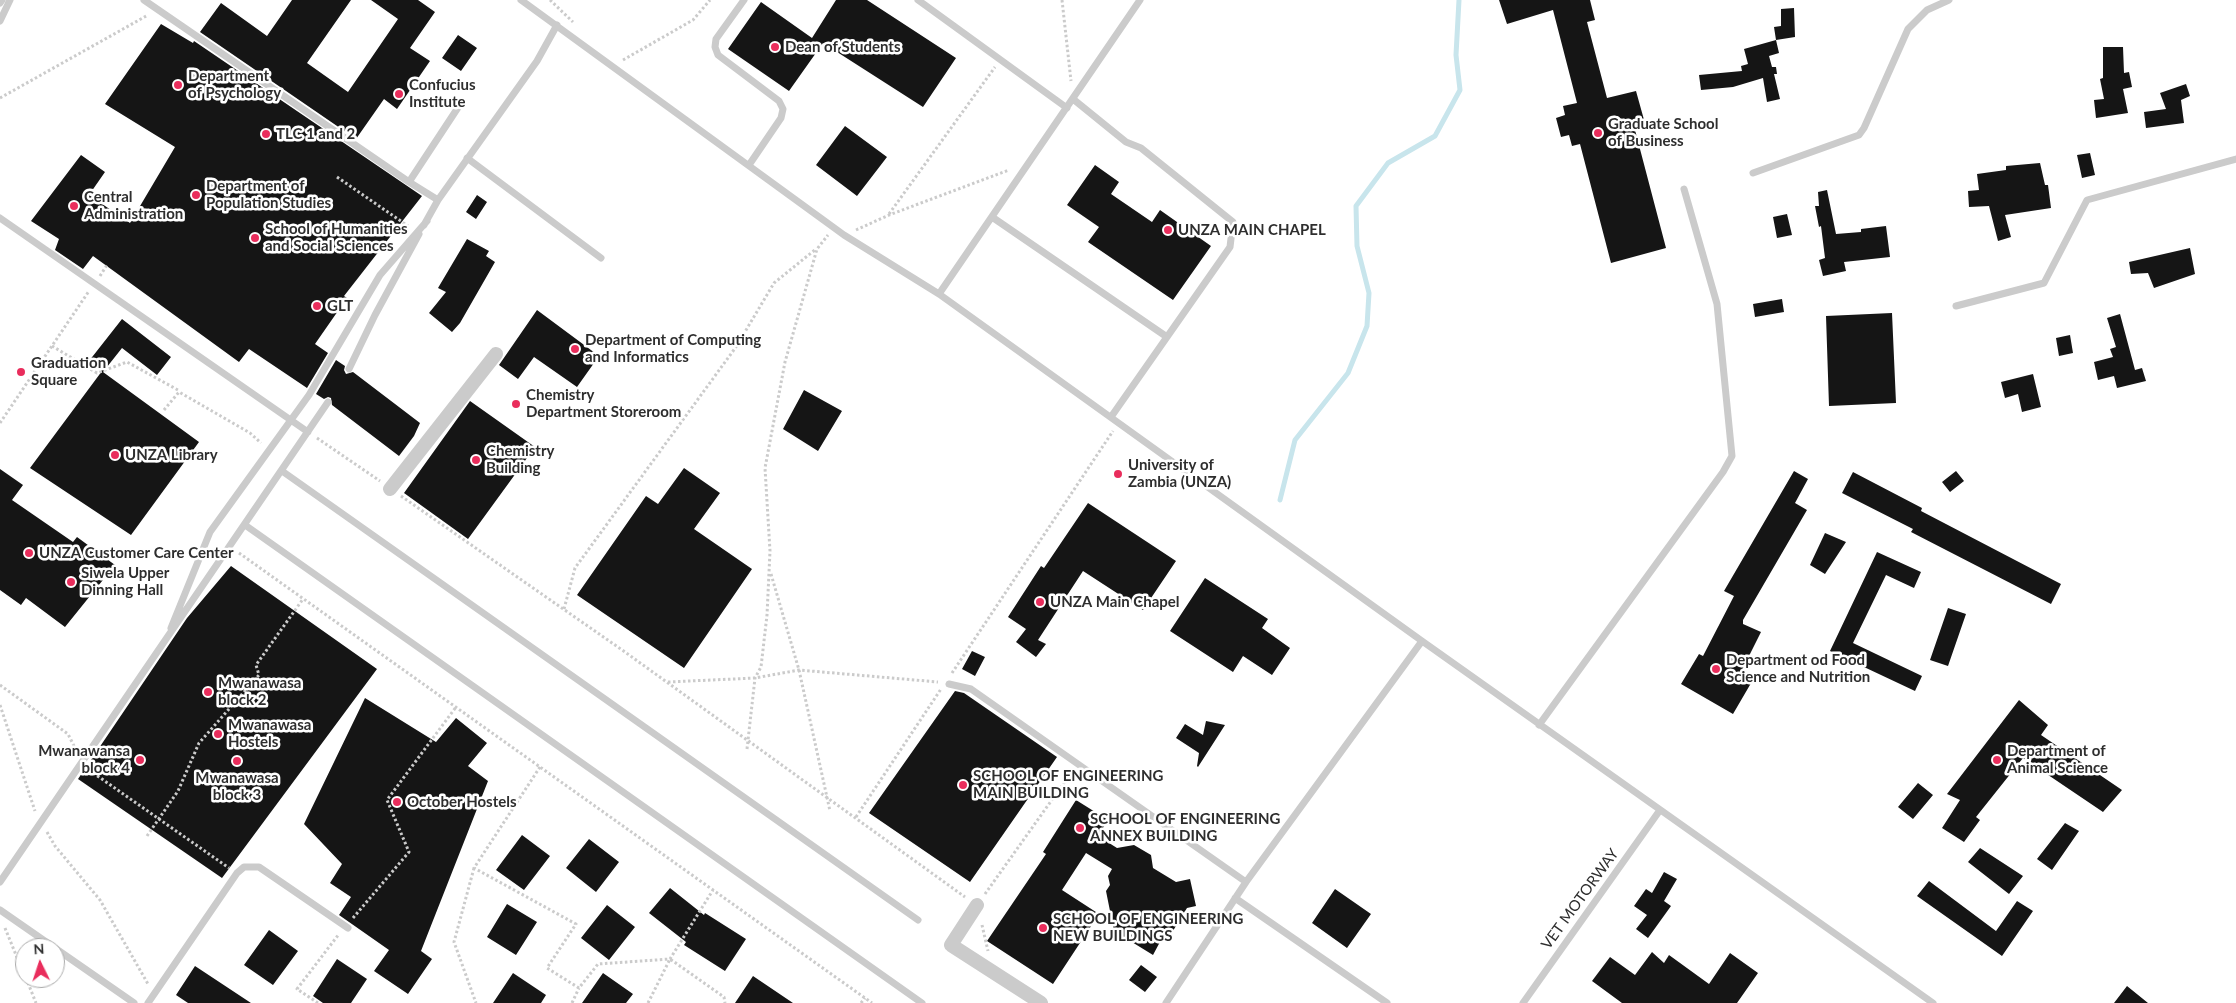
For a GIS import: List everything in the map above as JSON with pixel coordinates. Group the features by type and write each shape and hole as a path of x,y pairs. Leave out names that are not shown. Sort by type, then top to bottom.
{"street":[{"path":"390,489 496,354"},
{"path":"977,905 951,945 1042,1003"}],"lane":[{"path":"0,20 10,0"},
{"path":"144,0 438,200"},
{"path":"521,0 844,235 940,294 1422,642 1933,1003"},
{"path":"744,0 716,39 715,46 718,56 778,101 783,109 781,118 749,165"},
{"path":"918,0 1068,108"},
{"path":"940,294 1140,0"},
{"path":"1753,172 1859,135 1864,128 1908,28 1927,10 1949,0"},
{"path":"349,369 375,315 438,200 537,61 557,25"},
{"path":"1073,99 1126,142 1141,148 1233,222 1230,247 1111,417"},
{"path":"409,182 461,103"},
{"path":"467,158 601,258"},
{"path":"1956,306 2044,283 2087,200 2236,159"},
{"path":"1539,725 1724,472 1732,456 1717,304 1684,189"},
{"path":"992,217 1167,338"},
{"path":"0,218 308,432"},
{"path":"166,640 210,532 292,420 380,275 426,221"},
{"path":"0,882 328,402"},
{"path":"282,471 918,920"},
{"path":"245,525 922,1003"},
{"path":"1166,1003 1246,882 1422,642"},
{"path":"947,683 971,688 1246,882"},
{"name":"VET MOTORWAY","path":"1523,1003 1660,810"},
{"path":"150,1000 237,873 244,867 259,867 347,927"},
{"path":"1235,898 1387,1003"},
{"path":"0,910 134,1003"}],"path":[{"path":"617,63 693,20 710,0"},
{"path":"1062,0 1073,99"},
{"path":"0,98 157,9"},
{"path":"889,215 1000,59"},
{"path":"844,235 889,215 1030,163"},
{"path":"337,177 417,232"},
{"path":"564,609 575,568 736,347 774,283 816,248 835,228"},
{"path":"747,749 755,678 761,667 770,571 765,468 785,362 816,248"},
{"path":"0,423 94,283"},
{"path":"52,346 97,373 128,362 178,390"},
{"path":"164,410 179,392 250,434 269,450"},
{"path":"856,817 1119,423"},
{"path":"308,432 564,609 977,905 994,973"},
{"path":"230,547 872,1003"},
{"path":"770,571 800,670 830,811"},
{"path":"147,836 178,791 198,743 259,675 256,665 303,599"},
{"path":"667,682 755,678 800,670 947,683"},
{"path":"0,685 68,734 90,771 237,873"},
{"path":"0,705 40,823 55,846 100,900 146,977 150,1000"},
{"path":"318,1003 297,989 408,852 387,800 456,707"},
{"path":"977,905 1077,764"},
{"path":"476,1003 454,942 474,868 540,767"},
{"path":"474,868 576,924 547,968 579,988"},
{"path":"648,1003 670,959 713,890"},
{"path":"4,924 15,952"},
{"path":"572,1003 579,988 598,964 670,959 724,997 724,1003"},
{"path":"30,988 36,1003"},
{"path":"861,1003 865,998"}],"building":[{"path":"292,0 351,0 307,63 348,92 398,19 371,0 418,0 435,12 410,48 430,61 397,109 384,99 356,139 200,32 221,3 267,36"},
{"path":"836,0 867,0 956,58 923,107 823,43 789,91 728,49 761,2 812,38"},
{"name":"Graduate School of Business","path":"1499,0 1590,0 1595,20 1587,22 1607,98 1636,91 1646,127 1635,130 1666,248 1611,263 1580,144 1572,146 1569,135 1561,137 1556,118 1565,115 1563,106 1577,103 1553,10 1507,24"},
{"path":"1794,8 1795,37 1776,40 1774,27 1781,26 1781,9"},
{"name":"School of Humanities and Social Sciences","path":"161,24 193,43 194,41 422,196 344,296 347,298 315,344 328,353 307,388 249,349 239,362 93,256 83,269 55,250 59,239 31,221 81,155 105,172 89,195 130,223 175,147 105,104"},
{"path":"458,35 477,48 461,71 442,58"},
{"path":"1776,40 1779,53 1769,56 1772,67 1776,67 1777,74 1774,74 1780,99 1767,102 1763,78 1733,87 1701,90 1699,75 1742,71 1741,66 1748,64 1744,49"},
{"path":"2103,47 2123,47 2124,73 2129,72 2132,87 2123,89 2128,113 2096,118 2094,100 2104,99 2100,79 2103,78"},
{"path":"2186,84 2190,96 2181,100 2184,123 2146,128 2144,112 2166,109 2160,93"},
{"path":"845,126 887,157 857,196 816,165"},
{"path":"2090,153 2095,175 2082,178 2077,155"},
{"path":"2040,163 2045,185 2048,185 2051,208 2005,215 2011,237 1998,241 1989,206 1969,207 1968,191 1979,190 1977,174 2006,170 2006,166"},
{"name":"UNZA MAIN CHAPEL","path":"1095,165 1119,182 1111,194 1152,222 1160,210 1211,246 1173,300 1088,242 1099,227 1067,205"},
{"path":"1827,190 1836,234 1861,232 1861,229 1886,226 1890,257 1844,262 1846,271 1823,276 1819,260 1825,258 1821,226 1819,227 1815,206 1819,206 1818,192"},
{"path":"477,195 487,202 476,219 466,212"},
{"path":"1787,214 1792,235 1777,238 1773,217"},
{"path":"467,239 489,251 486,256 495,262 460,323 452,332 429,313 446,292 438,288"},
{"path":"2190,248 2195,274 2154,288 2148,273 2131,274 2129,262"},
{"path":"1782,299 1784,312 1755,317 1753,304"},
{"name":"Department of Computing and Informatics","path":"537,310 599,356 577,387 534,357 518,379 499,365"},
{"path":"1892,313 1896,403 1829,406 1826,316"},
{"path":"2120,314 2135,370 2142,368 2146,381 2117,388 2114,376 2098,380 2094,362 2113,357 2110,349 2116,347 2107,318"},
{"name":"UNZA Library","path":"122,319 171,357 157,375 122,348 103,372 199,442 131,535 30,468 102,371 89,361"},
{"path":"2070,335 2073,353 2059,356 2056,338"},
{"path":"336,360 345,366 346,374 353,372 420,423 414,436 399,456 332,405 331,398 324,399 316,394"},
{"path":"2033,374 2041,407 2022,412 2018,394 2005,398 2001,382"},
{"path":"804,390 842,411 818,451 783,429"},
{"name":"Chemistry Building","path":"470,401 535,447 468,539 404,493"},
{"path":"684,468 720,493 694,529 752,569 684,668 577,595 646,496 658,504"},
{"path":"0,469 23,485 12,500 73,542 77,537 115,565 65,627 26,598 21,605 0,590"},
{"path":"1794,471 1808,479 1795,503 1807,510 1743,620 1743,624 1761,632 1741,672 1754,678 1733,714 1681,684 1699,654 1703,656 1734,596 1724,591"},
{"path":"1956,471 1964,481 1950,492 1942,482"},
{"path":"1853,472 1922,508 1921,511 2061,584 2051,604 1911,532 1913,529 1842,493"},
{"path":"1088,503 1176,561 1143,610 1083,571 1038,640 1046,644 1036,657 1016,642 1026,629 1008,617 1041,566 1044,568"},
{"path":"1825,533 1846,542 1825,574 1810,565"},
{"path":"1877,552 1921,572 1914,588 1886,575 1853,643 1922,676 1915,691 1830,651"},
{"name":"Mwanawasa Hostels","path":"231,566 377,669 222,878 78,779 187,618"},
{"path":"1205,578 1268,619 1262,628 1290,648 1272,675 1243,656 1233,672 1170,631"},
{"path":"1948,608 1966,614 1948,666 1930,660"},
{"path":"972,651 985,657 975,676 962,669"},
{"name":"SCHOOL OF ENGINEERING MAIN BUILDING","path":"955,691 964,693 1057,757 970,882 869,813"},
{"name":"October Hostels","path":"365,698 436,742 456,718 487,743 468,766 488,781 421,951 432,959 408,994 374,971 389,950 339,915 351,897 330,883 342,864 304,824"},
{"path":"2019,700 2048,725 2041,735 2122,790 2103,812 2023,758 1976,817 1980,820 1964,842 1942,828 1960,800 1947,794"},
{"path":"1206,721 1225,725 1198,767 1199,753 1176,738 1185,724 1203,735"},
{"path":"1918,783 1933,795 1913,819 1898,807"},
{"path":"1076,800 1108,820 1098,836 1117,848 1134,845 1151,855 1153,868 1176,882 1190,879 1196,906 1187,908 1168,939 1161,940 1153,955 1114,931 1106,891 1110,885 1108,876 1112,869 1086,853 1062,890 1099,914 1053,984 987,941 1046,854 1043,852"},
{"path":"2065,823 2079,831 2052,870 2037,859"},
{"path":"522,835 550,856 524,890 496,870"},
{"path":"589,839 619,862 596,892 566,868"},
{"path":"1980,848 2023,876 2009,894 1968,862"},
{"path":"1664,872 1677,879 1664,901 1671,906 1648,938 1636,929 1647,915 1634,906 1646,889 1652,893"},
{"path":"1929,881 1996,931 2017,901 2033,911 2002,956 1917,896"},
{"path":"670,888 704,915 705,913 746,939 725,971 684,945 686,942 649,913"},
{"path":"1335,889 1371,914 1347,948 1312,923"},
{"path":"507,904 537,922 516,955 487,937"},
{"path":"607,905 635,927 609,960 581,938"},
{"path":"269,930 298,951 273,985 244,965"},
{"path":"1652,952 1664,963 1669,955 1709,984 1730,953 1758,973 1737,1003 1622,1003 1592,981 1610,957 1635,975"},
{"path":"337,959 367,979 351,1003 323,1003 313,996"},
{"path":"1141,965 1157,977 1145,992 1129,980"},
{"path":"195,966 251,1003 188,1003 176,995"},
{"path":"513,973 546,995 541,1003 493,1003"},
{"path":"603,973 633,994 626,1003 582,1003"},
{"path":"753,976 793,1003 735,1003"},
{"path":"2127,986 2148,1003 2114,1003"}],"waterway":[{"path":"1280,500 1295,440 1348,373 1367,326 1369,293 1357,246 1356,206 1388,163 1435,136 1460,90 1456,55 1459,0"}],"place":[{"name":"Dean of Students","path":"775,47"},
{"name":"Department of Psychology","path":"178,85"},
{"name":"Confucius Institute","path":"399,94"},
{"name":"Graduate School of Business","path":"1598,133"},
{"name":"TLC 1 and 2","path":"266,134"},
{"name":"Department of Population Studies","path":"196,195"},
{"name":"Central Administration","path":"74,206"},
{"name":"UNZA MAIN CHAPEL","path":"1168,230"},
{"name":"School of Humanities and Social Sciences","path":"255,238"},
{"name":"GLT","path":"317,306"},
{"name":"Department of Computing and Informatics","path":"575,349"},
{"name":"Graduation Square","path":"21,372"},
{"name":"Chemistry Department Storeroom","path":"516,404"},
{"name":"UNZA Library","path":"115,455"},
{"name":"Chemistry Building","path":"476,460"},
{"name":"University of Zambia (UNZA)","path":"1118,474"},
{"name":"UNZA Customer Care Center","path":"29,553"},
{"name":"Siwela Upper Dinning Hall","path":"71,582"},
{"name":"UNZA Main Chapel","path":"1040,602"},
{"name":"Department od Food Science and Nutrition","path":"1716,669"},
{"name":"Mwanawasa block 2","path":"208,692"},
{"name":"Mwanawasa Hostels","path":"218,734"},
{"name":"Mwanawansa block 4","path":"140,760"},
{"name":"Department of Animal Science","path":"1997,760"},
{"name":"Mwanawasa block 3","path":"237,761"},
{"name":"SCHOOL OF ENGINEERING MAIN BUILDING","path":"963,785"},
{"name":"October Hostels","path":"397,802"},
{"name":"SCHOOL OF ENGINEERING ANNEX BUILDING","path":"1080,828"},
{"name":"SCHOOL OF ENGINEERING NEW BUILDINGS","path":"1043,928"}]}
